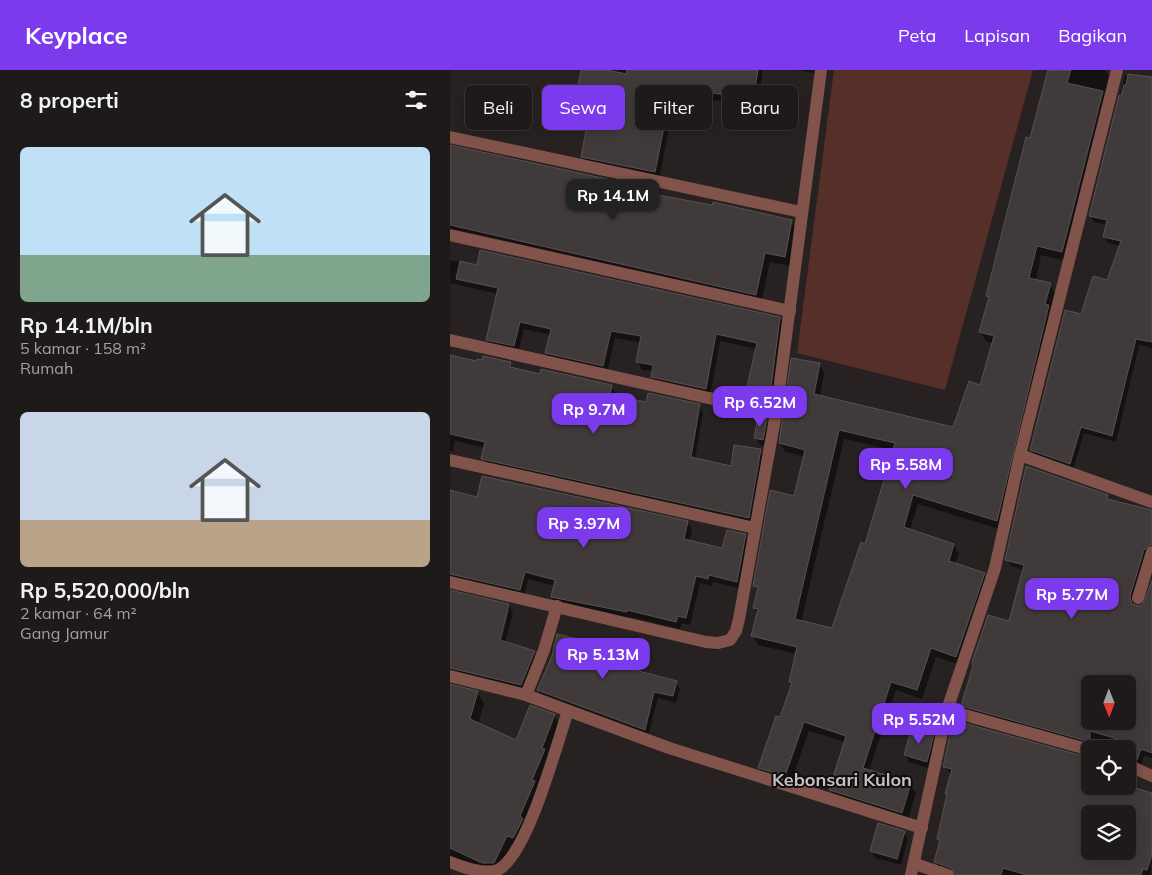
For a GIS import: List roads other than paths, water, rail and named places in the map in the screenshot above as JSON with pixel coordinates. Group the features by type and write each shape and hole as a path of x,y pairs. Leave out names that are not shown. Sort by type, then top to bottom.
{"street":[{"path":"948,875 913,869 947,710 995,568 1020,456 1117,70"},
{"path":"450,582 706,642 718,643 730,640 736,630 739,619 776,413 802,212 817,71"},
{"path":"450,137 802,212"},
{"path":"450,235 790,311"},
{"path":"450,340 776,413"},
{"path":"1020,456 1152,502"},
{"path":"450,460 755,528"},
{"path":"1138,598 1152,552"},
{"path":"526,695 544,650 557,606"},
{"path":"450,676 526,695 669,748 922,828"},
{"path":"947,710 1081,747"},
{"path":"450,862 484,872 497,871 509,861 516,852 539,800 568,711"},
{"path":"1136,769 1152,776"}],"district":[{"name":"Kebonsari Kulon","path":"842,780"}]}
